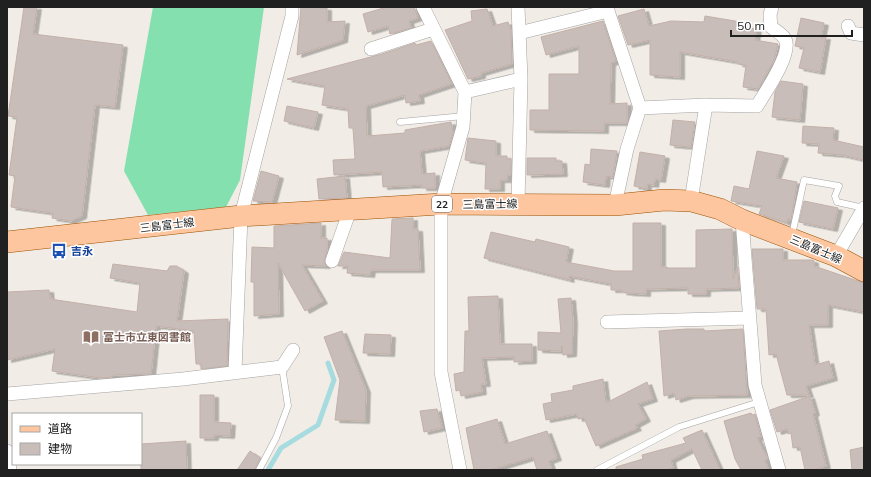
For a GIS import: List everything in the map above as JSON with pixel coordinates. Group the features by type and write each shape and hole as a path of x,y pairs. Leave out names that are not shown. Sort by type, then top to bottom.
{"main road":[{"name":"三島富士線","path":"7,242 240,216 441,204 518,203 615,205 664,200 691,201 720,209 742,220 836,256 864,271"}],"street":[{"path":"236,372 240,216 292,16 292,7"},
{"path":"423,7 465,92 463,127 441,204 441,372 460,470"},
{"path":"518,7 521,79 518,203"},
{"path":"640,108 706,105 757,106 783,60 786,43 782,36 771,27 770,15 772,7"},
{"path":"519,33 608,11 640,108 627,149 615,205"},
{"path":"848,26 851,33 864,35"},
{"path":"371,49 434,29"},
{"path":"465,92 521,79"},
{"path":"691,201 706,105"},
{"path":"836,256 864,208"},
{"path":"332,261 350,210"},
{"path":"742,220 755,385 779,470"},
{"path":"607,322 750,318"},
{"path":"7,394 183,379 282,367 293,350"},
{"path":"7,451 10,470"}],"lane":[{"path":"400,122 464,116"},
{"path":"791,239 804,180 839,186 835,196 837,202 864,208"},
{"path":"259,470 276,438 288,406 282,367"},
{"path":"597,470 679,427 759,402"}],"green space":[{"path":"153,7 264,7 240,180 226,207 148,215 124,171"}],"building":[{"path":"24,7 37,7 33,34 123,45 115,107 95,105 82,216 71,221 52,218 53,213 11,207 15,176 9,175 17,117 8,116"},
{"path":"301,7 327,8 327,22 345,21 343,40 297,55"},
{"path":"387,7 414,7 418,18 409,21 411,28 390,34 388,26 368,32 363,14"},
{"path":"487,9 493,26 508,22 511,30 512,64 481,73 481,76 468,79 445,30 472,21 471,11"},
{"path":"644,9 649,26 671,21 704,22 705,16 741,22 740,26 757,29 755,40 778,44 774,60 758,89 743,87 746,65 738,64 738,62 680,52 680,77 650,75 650,40 628,45 618,16"},
{"path":"801,18 824,23 821,37 826,37 820,72 799,68 804,48 795,46"},
{"path":"603,21 616,61 611,63 610,104 627,103 627,123 604,123 604,131 530,130 530,110 549,110 549,74 579,74 579,46 546,55 541,37"},
{"path":"431,41 452,84 419,95 420,101 406,103 405,95 366,106 367,136 405,133 405,130 451,122 453,133 449,146 420,151 422,174 435,173 435,188 422,188 422,185 383,187 382,172 334,175 333,160 355,159 353,128 349,128 348,109 322,105 325,86 287,79 382,54 415,43 416,45"},
{"path":"781,81 803,84 800,120 772,117 775,92"},
{"path":"287,106 318,112 314,128 284,121"},
{"path":"673,120 695,122 691,147 670,145"},
{"path":"803,126 834,128 833,140 864,147 864,160 842,155 818,153 819,144 802,143"},
{"path":"468,138 496,141 496,156 507,156 507,159 511,159 511,175 507,175 507,180 500,180 500,189 485,189 486,163 465,160"},
{"path":"591,149 617,151 613,177 606,176 605,185 583,182 585,164 590,165"},
{"path":"757,151 784,156 776,178 797,182 791,220 788,219 787,223 759,214 762,206 731,201 734,186 749,189"},
{"path":"640,152 665,156 661,180 655,179 654,185 647,184 647,189 634,186"},
{"path":"527,158 556,158 556,161 562,161 563,174 527,175"},
{"path":"261,171 279,176 272,202 253,201"},
{"path":"345,176 347,198 319,199 317,179"},
{"path":"804,201 838,208 833,229 799,222"},
{"path":"413,218 413,229 418,229 420,270 371,270 370,275 347,273 348,266 338,266 344,252 390,258 392,219"},
{"path":"321,223 321,238 327,238 327,250 324,262 326,266 302,265 323,301 305,311 278,263 279,314 254,316 254,282 251,282 252,247 274,248 274,226"},
{"path":"633,223 661,223 661,267 667,268 696,268 696,230 732,229 733,279 738,267 739,288 706,289 706,294 688,294 688,288 646,289 646,294 629,293 622,292 622,290 611,290 611,284 569,276 570,280 484,258 491,232 535,242 536,239 569,247 566,262 614,271 633,271"},
{"path":"752,249 783,249 783,260 812,260 814,261 814,266 864,283 864,312 828,305 828,325 809,325 815,365 829,361 833,378 806,386 809,395 787,395 776,354 769,355 766,309 757,309"},
{"path":"113,264 167,271 170,266 177,266 184,271 177,321 228,319 227,366 201,369 201,364 196,364 194,331 156,326 151,374 114,375 112,377 101,378 52,371 55,349 7,360 7,292 49,290 50,299 137,312 140,283 110,278"},
{"path":"498,296 500,344 532,344 532,361 514,362 514,357 482,358 486,384 481,384 482,392 461,396 460,390 456,391 454,374 464,372 465,331 469,331 468,297"},
{"path":"571,298 573,321 572,354 563,355 562,346 561,351 538,350 538,332 561,333 558,299"},
{"path":"704,329 704,331 743,329 747,395 689,396 676,400 674,393 664,396 659,331"},
{"path":"342,331 366,390 365,421 335,420 340,380 324,337"},
{"path":"365,334 391,335 390,354 363,353"},
{"path":"603,379 606,403 647,382 653,399 638,404 646,419 635,425 637,428 596,446 584,418 578,419 577,414 546,420 543,404 552,402 551,394 573,390 573,386"},
{"path":"200,395 214,395 214,422 231,423 230,436 214,435 214,438 200,438"},
{"path":"810,396 826,466 813,470 805,470 800,447 793,448 791,433 788,434 787,429 777,432 770,410"},
{"path":"437,409 442,428 424,432 420,411"},
{"path":"751,413 752,415 755,414 761,437 757,438 768,459 765,461 769,470 741,470 735,459 724,421"},
{"path":"497,419 505,444 547,431 557,458 549,461 552,470 537,470 533,457 490,470 474,470 466,428"},
{"path":"702,430 720,470 702,470 692,449 671,460 673,468 666,470 616,470 616,467 643,459 642,455 686,443 683,438"},
{"path":"186,441 187,470 141,470 142,444"},
{"path":"864,447 864,470 852,470 850,450"},
{"path":"250,451 260,458 254,470 237,470"}],"waterway":[{"path":"268,470 281,448 318,425 334,380 328,363"}],"place":[{"name":"吉永","path":"59,251"},
{"name":"富士市立東図書館","path":"91,337"}]}
